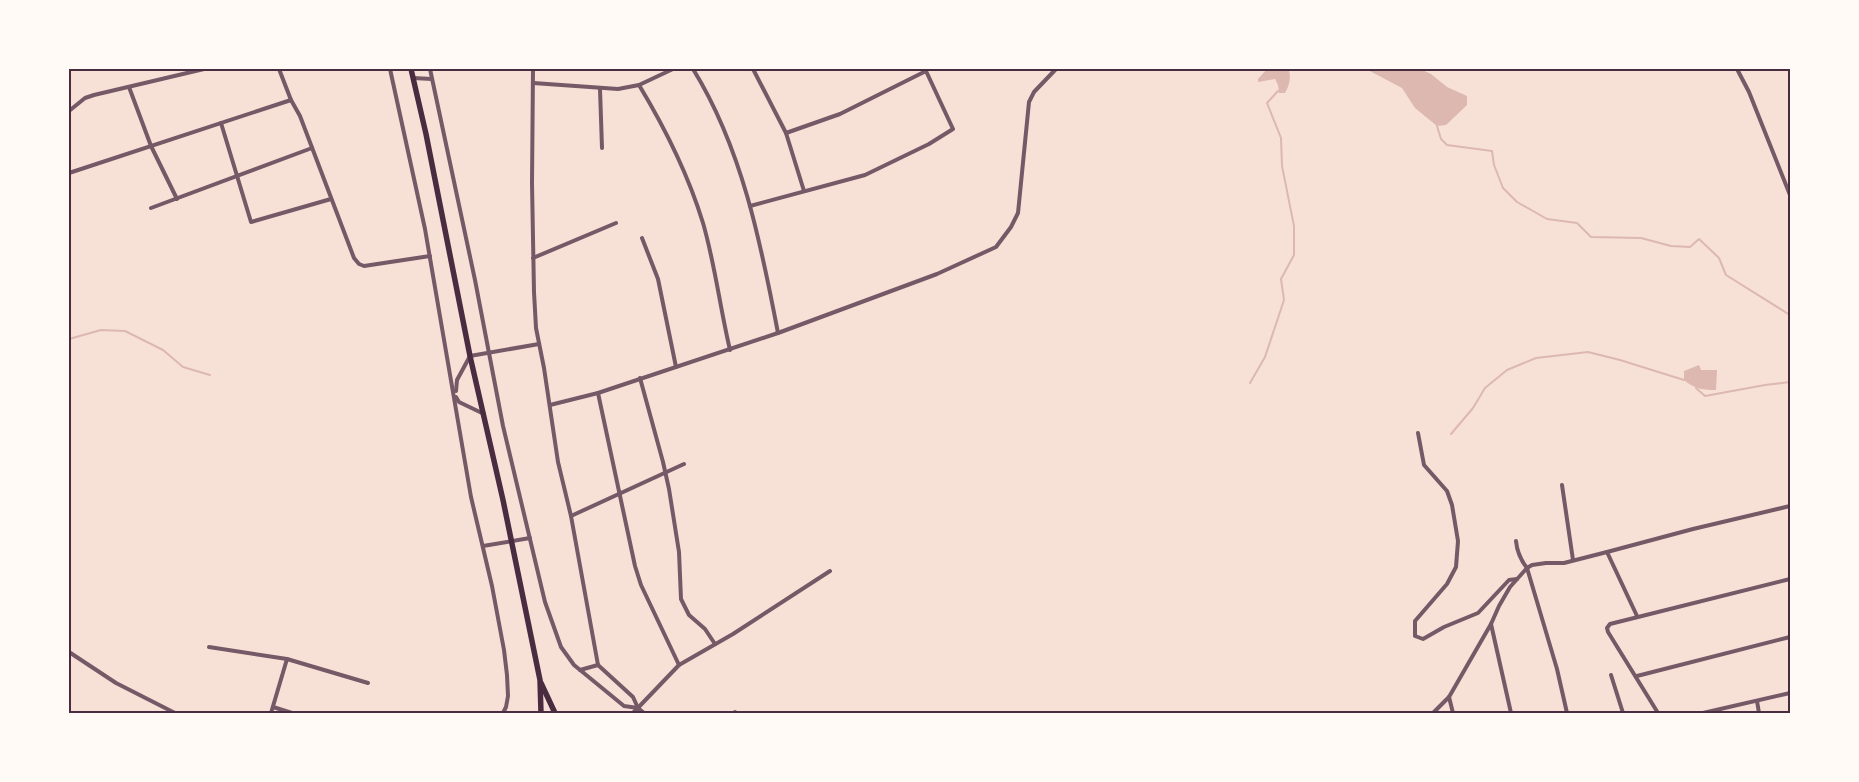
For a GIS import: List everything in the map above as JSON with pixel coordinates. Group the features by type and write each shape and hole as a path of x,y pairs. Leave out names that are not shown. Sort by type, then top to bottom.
{"highway":[{"path":"411,69 470,356 540,680 541,713"},
{"path":"540,680 554,713"}],"street":[{"path":"69,111 85,98 204,69"},
{"path":"279,69 291,100 300,116 354,258 359,264 364,266 430,256"},
{"path":"390,69 430,256 471,497 492,586 508,675 508,696 503,713"},
{"path":"430,69 475,280 503,426 545,602 556,634 568,658 624,706 638,708"},
{"path":"534,69 534,292 539,344 558,462 571,516 598,665 632,696 638,708 644,713"},
{"path":"533,83 618,89 639,84 673,69"},
{"path":"693,69 714,109 729,144 750,206 766,265 778,333"},
{"path":"753,69 786,133 804,191"},
{"path":"550,405 598,393 778,333 937,274 996,247 1011,227 1018,213 1028,102 1034,92 1056,69"},
{"path":"1737,69 1749,92 1790,195"},
{"path":"750,206 865,174 929,144 953,129 926,71 840,114 786,133"},
{"path":"413,78 432,79"},
{"path":"639,84 664,127 694,197 710,251 730,350"},
{"path":"128,87 150,146 177,198"},
{"path":"600,89 602,148"},
{"path":"69,173 291,100"},
{"path":"221,123 250,222 331,199"},
{"path":"151,208 312,148"},
{"path":"534,258 616,223"},
{"path":"642,238 658,280 676,367"},
{"path":"484,414 459,402 455,396 457,380 470,356 539,344"},
{"path":"640,378 665,472 679,552 680,599 689,615 704,629 715,644"},
{"path":"598,393 641,585 679,665"},
{"path":"1418,433 1424,465 1446,491 1452,505 1458,541 1456,567 1446,584 1415,621 1415,636 1423,639 1444,627 1478,613 1509,580 1518,579"},
{"path":"571,516 684,464"},
{"path":"1562,484 1573,560"},
{"path":"1433,713 1449,697 1510,587 1532,565 1564,563 1790,506"},
{"path":"482,546 530,538"},
{"path":"1516,541 1517,552 1521,561 1528,568 1557,669 1567,713"},
{"path":"1606,552 1637,616"},
{"path":"633,713 679,665 830,571"},
{"path":"1658,713 1637,676 1608,632 1607,628 1610,624 1790,579"},
{"path":"1491,624 1511,713"},
{"path":"1637,676 1790,637"},
{"path":"210,647 287,659 368,683"},
{"path":"69,652 116,683 175,713"},
{"path":"271,713 287,659"},
{"path":"580,670 598,665"},
{"path":"1611,675 1623,713"},
{"path":"1704,713 1790,693"},
{"path":"1449,697 1453,713"},
{"path":"1757,701 1759,713"},
{"path":"273,707 292,713"}],"shaded area":[{"path":"1267,69 1288,69 1290,81 1285,93 1279,93 1275,79 1258,82 1258,79"},
{"path":"1366,69 1420,69 1431,74 1447,87 1467,96 1467,105 1446,125 1437,126 1415,108 1402,88"},
{"path":"1699,365 1701,370 1717,370 1716,390 1699,388 1684,380 1684,371"}],"waterway":[{"path":"1250,383 1265,357 1284,300 1281,279 1294,255 1294,226 1282,166 1281,138 1267,103 1278,91"},
{"path":"1437,126 1441,139 1447,145 1492,151 1494,165 1503,188 1517,202 1547,219 1577,223 1591,237 1641,238 1671,246 1690,247 1699,239 1719,258 1726,275 1790,315"},
{"path":"69,339 101,330 125,331 163,350 183,367 210,375"},
{"path":"1451,434 1473,408 1485,388 1507,370 1536,358 1588,352 1684,380"},
{"path":"1696,388 1705,396 1790,382"}]}
